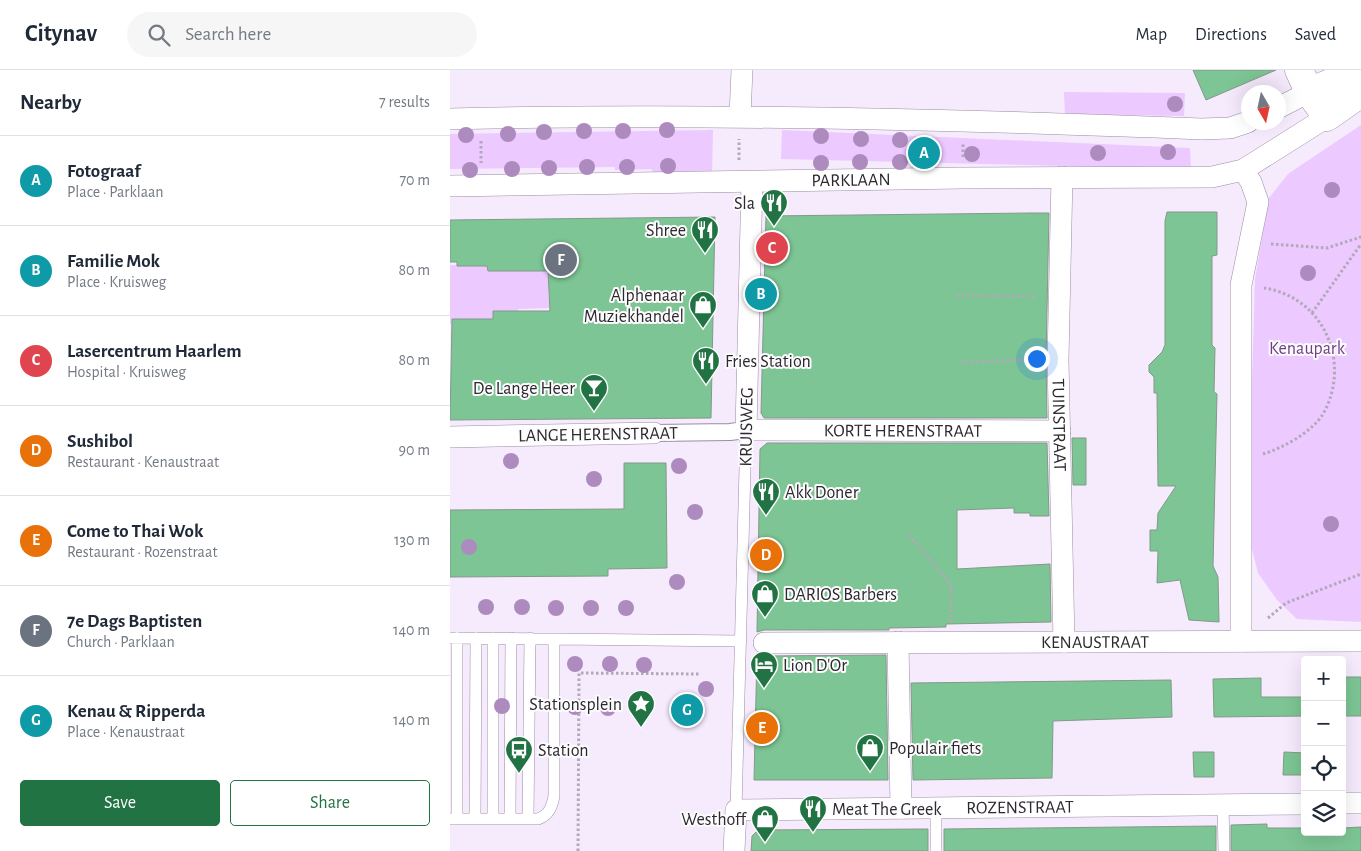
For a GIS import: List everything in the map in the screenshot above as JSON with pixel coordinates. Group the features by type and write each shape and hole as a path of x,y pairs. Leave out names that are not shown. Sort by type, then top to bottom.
{"street":[{"path":"740,116 742,70"},
{"path":"1286,100 1304,81 1361,70"},
{"path":"1304,81 1327,117 1361,93"},
{"path":"450,119 740,116 964,119 1202,129 1230,128 1241,124"},
{"name":"PARKLAAN","path":"450,186 1062,177 1212,177 1243,170 1327,117"},
{"path":"1243,170 1251,182 1258,202 1248,242 1241,285 1241,641 1361,641"},
{"name":"TUINSTRAAT","path":"1062,177 1058,360 1064,642"},
{"name":"KRUISWEG","path":"745,182 746,430"},
{"name":"KORTE HERENSTRAAT","path":"746,430 1060,431"},
{"name":"LANGE HERENSTRAAT","path":"450,437 730,432 746,430"},
{"name":"KENAUSTRAAT","path":"764,643 1241,641"},
{"path":"898,642 901,808"},
{"path":"1346,803 1361,803"},
{"name":"ROZENSTRAAT","path":"736,810 1301,804"},
{"name":"KRUISWEG","path":"734,851 736,810"}],"lane":[{"name":"KRUISWEG","path":"736,810 746,430"},
{"path":"554,638 553,804 544,816 528,819 453,818 454,638 554,638 741,641"},
{"path":"475,819 476,638"},
{"path":"493,638 493,819"},
{"path":"510,819 512,638"},
{"path":"528,819 530,638"},
{"path":"1223,804 1224,851"},
{"path":"936,808 936,851"}],"path":[{"path":"740,116 745,182"},
{"path":"1248,242 1327,248 1361,237"},
{"path":"1312,313 1361,244"},
{"path":"1241,285 1267,288 1295,298 1324,327 1332,344 1336,366 1334,389 1322,416 1304,432 1273,451 1242,460"},
{"path":"957,295 1060,296"},
{"path":"961,362 1058,360"},
{"path":"909,535 951,585 950,642"},
{"path":"1241,641 1286,603 1361,574"},
{"path":"578,851 579,673 700,674"}],"green space":[{"path":"1064,92 1185,93 1184,116 1065,114"},
{"name":"Kenaupark","path":"1361,125 1361,622 1297,619 1277,600 1258,573 1252,549 1251,417 1255,279 1269,198 1288,174"},
{"path":"713,130 712,176 658,177 651,169 615,170 615,167 450,169 450,134"},
{"path":"782,130 1190,148 1191,169 781,159"},
{"path":"450,265 548,265 549,301 556,301 549,328 549,308 518,309 518,319 450,324"}],"building":[{"path":"1193,70 1276,70 1241,85 1206,100"},
{"path":"1167,212 1217,212 1217,255 1212,256 1212,345 1215,348 1214,392 1217,394 1213,566 1218,577 1219,622 1189,620 1180,580 1157,583 1158,551 1150,551 1150,530 1157,530 1158,513 1176,486 1158,486 1157,393 1154,393 1154,377 1149,372 1149,365 1162,352 1165,345 1165,221"},
{"path":"1049,213 1046,360 1047,418 764,418 761,413 766,216"},
{"path":"715,217 711,418 450,420 452,319 493,319 493,311 550,311 548,271 488,271 487,266 457,266 457,262 450,262 450,220"},
{"path":"1072,438 1086,438 1086,485 1073,485"},
{"path":"767,443 1047,443 1049,516 1030,516 1030,513 1014,513 1014,508 957,510 957,569 1050,564 1051,622 946,624 946,627 889,628 889,630 764,630 757,632 760,449"},
{"path":"624,463 666,463 667,568 608,569 608,576 450,577 450,510 624,509"},
{"path":"757,653 764,656 886,655 888,780 754,780"},
{"path":"1346,677 1361,677 1361,716 1346,716"},
{"path":"1261,678 1261,697 1301,697 1301,716 1214,717 1213,679"},
{"path":"1171,680 1172,717 1053,721 1052,778 913,780 911,683"},
{"path":"1193,752 1214,752 1214,777 1194,777"},
{"path":"1284,752 1301,753 1301,775 1283,775"},
{"path":"1267,824 1267,828 1301,828 1301,836 1346,836 1346,828 1361,827 1361,851 1231,851 1231,825"},
{"path":"1216,826 1216,851 944,851 944,829"},
{"path":"928,829 928,851 751,851 752,836 758,830"}],"place":[{"name":"Fotograaf","path":"924,153"},
{"name":"Sla","path":"774,227"},
{"name":"Lasercentrum Haarlem","path":"772,248"},
{"name":"Shree","path":"705,254"},
{"name":"7e Dags Baptisten","path":"561,260"},
{"name":"Familie Mok","path":"761,294"},
{"name":"Alphenaar Muziekhandel","path":"703,329"},
{"name":"Fries Station","path":"706,385"},
{"name":"De Lange Heer","path":"594,412"},
{"name":"Akk Doner","path":"766,516"},
{"name":"Sushibol","path":"766,555"},
{"name":"DARIOS Barbers","path":"765,618"},
{"name":"Lion D'Or","path":"764,689"},
{"name":"Kenau & Ripperda","path":"687,710"},
{"name":"Stationsplein","path":"641,728"},
{"name":"Come to Thai Wok","path":"762,728"},
{"name":"Populair fiets","path":"870,772"},
{"name":"Station","path":"519,774"},
{"name":"Meat The Greek","path":"813,833"},
{"name":"Westhoff","path":"765,843"}]}
